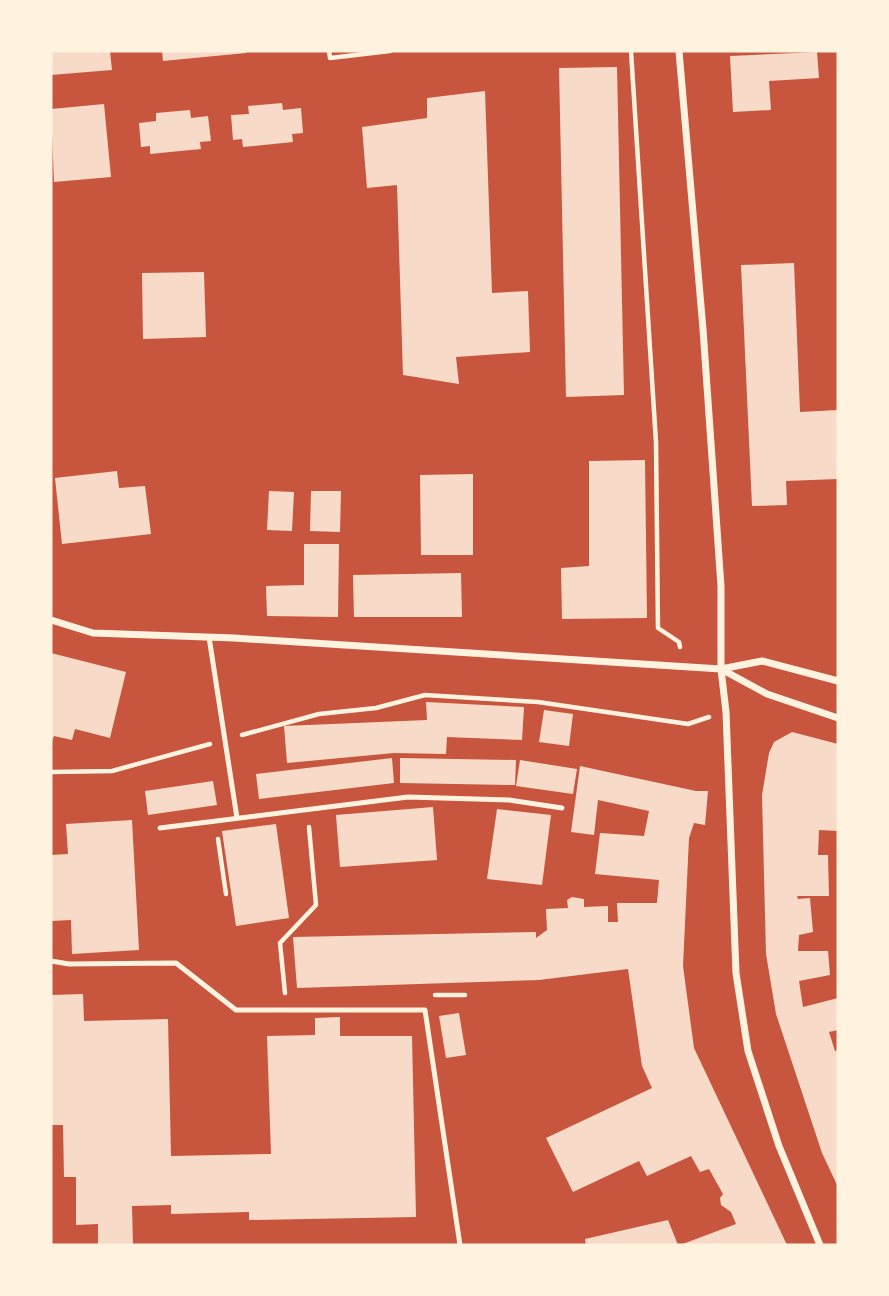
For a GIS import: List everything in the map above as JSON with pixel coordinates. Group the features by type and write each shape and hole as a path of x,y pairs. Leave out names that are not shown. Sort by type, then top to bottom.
{"street":[{"path":"679,51 718,537 721,669 726,712 736,973 748,1051 779,1146 820,1245"},
{"path":"51,620 93,633 209,637 721,669 762,661 838,681"},
{"path":"721,669 767,694 838,718"}],"lane":[{"path":"209,637 237,818"},
{"path":"160,828 408,797 509,800 562,808"},
{"path":"51,961 69,964 176,962 236,1010 425,1010 460,1245"}],"path":[{"path":"330,51 330,58 390,51"},
{"path":"631,51 656,442 658,628 679,642 685,667"},
{"path":"51,772 112,771 319,714 376,708 425,695 538,702 688,723 726,712"},
{"path":"285,995 280,943 316,905 307,809"},
{"path":"215,821 226,894"},
{"path":"423,995 465,995"}],"building":[{"path":"51,51 110,51 112,70 51,75"},
{"path":"162,51 246,51 246,53 163,61"},
{"path":"817,52 819,78 769,81 771,110 733,112 730,56"},
{"path":"617,67 624,395 566,397 559,68"},
{"path":"485,91 492,293 528,291 530,352 456,357 459,384 403,375 397,185 367,188 362,127 427,118 427,98"},
{"path":"282,103 283,110 301,108 303,133 292,134 293,142 243,147 242,139 233,140 231,115 249,114 248,106"},
{"path":"104,104 111,177 54,182 51,109"},
{"path":"190,110 191,118 208,116 211,141 200,142 201,149 150,154 150,146 141,147 139,123 156,121 156,113"},
{"path":"794,263 800,412 838,410 838,479 786,481 787,505 752,506 741,265"},
{"path":"204,272 206,337 143,339 142,273"},
{"path":"645,460 647,618 562,619 561,568 589,566 589,461"},
{"path":"117,471 119,488 145,486 151,534 62,544 55,478"},
{"path":"473,474 473,555 421,555 420,475"},
{"path":"269,491 294,492 292,531 267,530"},
{"path":"311,491 341,491 340,532 310,531"},
{"path":"304,544 339,544 338,617 267,616 266,586 304,585"},
{"path":"461,573 462,617 354,617 353,575"},
{"path":"51,653 126,672 110,738 75,729 72,740 54,736 51,743"},
{"path":"426,702 524,707 522,740 447,737 446,754 394,753 287,763 284,726 427,720"},
{"path":"544,710 573,714 569,746 539,742"},
{"path":"792,732 838,744 838,831 819,830 818,855 828,855 829,896 797,896 798,899 810,898 813,932 799,935 798,951 828,951 830,975 799,981 803,1007 838,998 838,1030 829,1032 835,1051 838,1050 838,1187 822,1153 776,1014 766,954 762,795 769,753 774,742"},
{"path":"392,758 394,783 259,799 256,774"},
{"path":"400,758 516,760 515,785 400,783"},
{"path":"520,760 577,769 573,794 516,786"},
{"path":"580,766 696,791 708,791 705,825 694,823 689,838 683,966 694,1048 787,1245 680,1245 736,1224 731,1212 721,1205 720,1198 723,1194 709,1169 700,1172 691,1156 647,1176 639,1161 573,1192 546,1138 652,1088 642,1066 628,969 539,980 297,988 293,937 536,932 536,938 547,930 546,909 568,908 567,900 572,897 584,899 584,907 608,906 608,922 618,922 617,903 657,903 659,880 595,874 600,833 644,836 649,811 598,800 594,835 571,832"},
{"path":"213,781 217,805 148,815 145,791"},
{"path":"433,807 437,860 340,867 336,815"},
{"path":"497,809 551,815 542,885 487,879"},
{"path":"132,820 139,950 72,954 71,920 51,921 51,855 68,854 66,824"},
{"path":"276,824 289,918 236,926 222,831"},
{"path":"83,994 84,1021 168,1019 171,1156 271,1154 267,1036 315,1035 315,1018 340,1017 340,1036 412,1036 416,1217 249,1220 249,1212 171,1214 171,1205 132,1206 133,1245 98,1245 98,1224 76,1225 76,1177 64,1177 63,1125 51,1125 51,995"},
{"path":"459,1013 466,1055 446,1058 439,1016"},
{"path":"668,1220 678,1245 586,1245 585,1239"}]}
